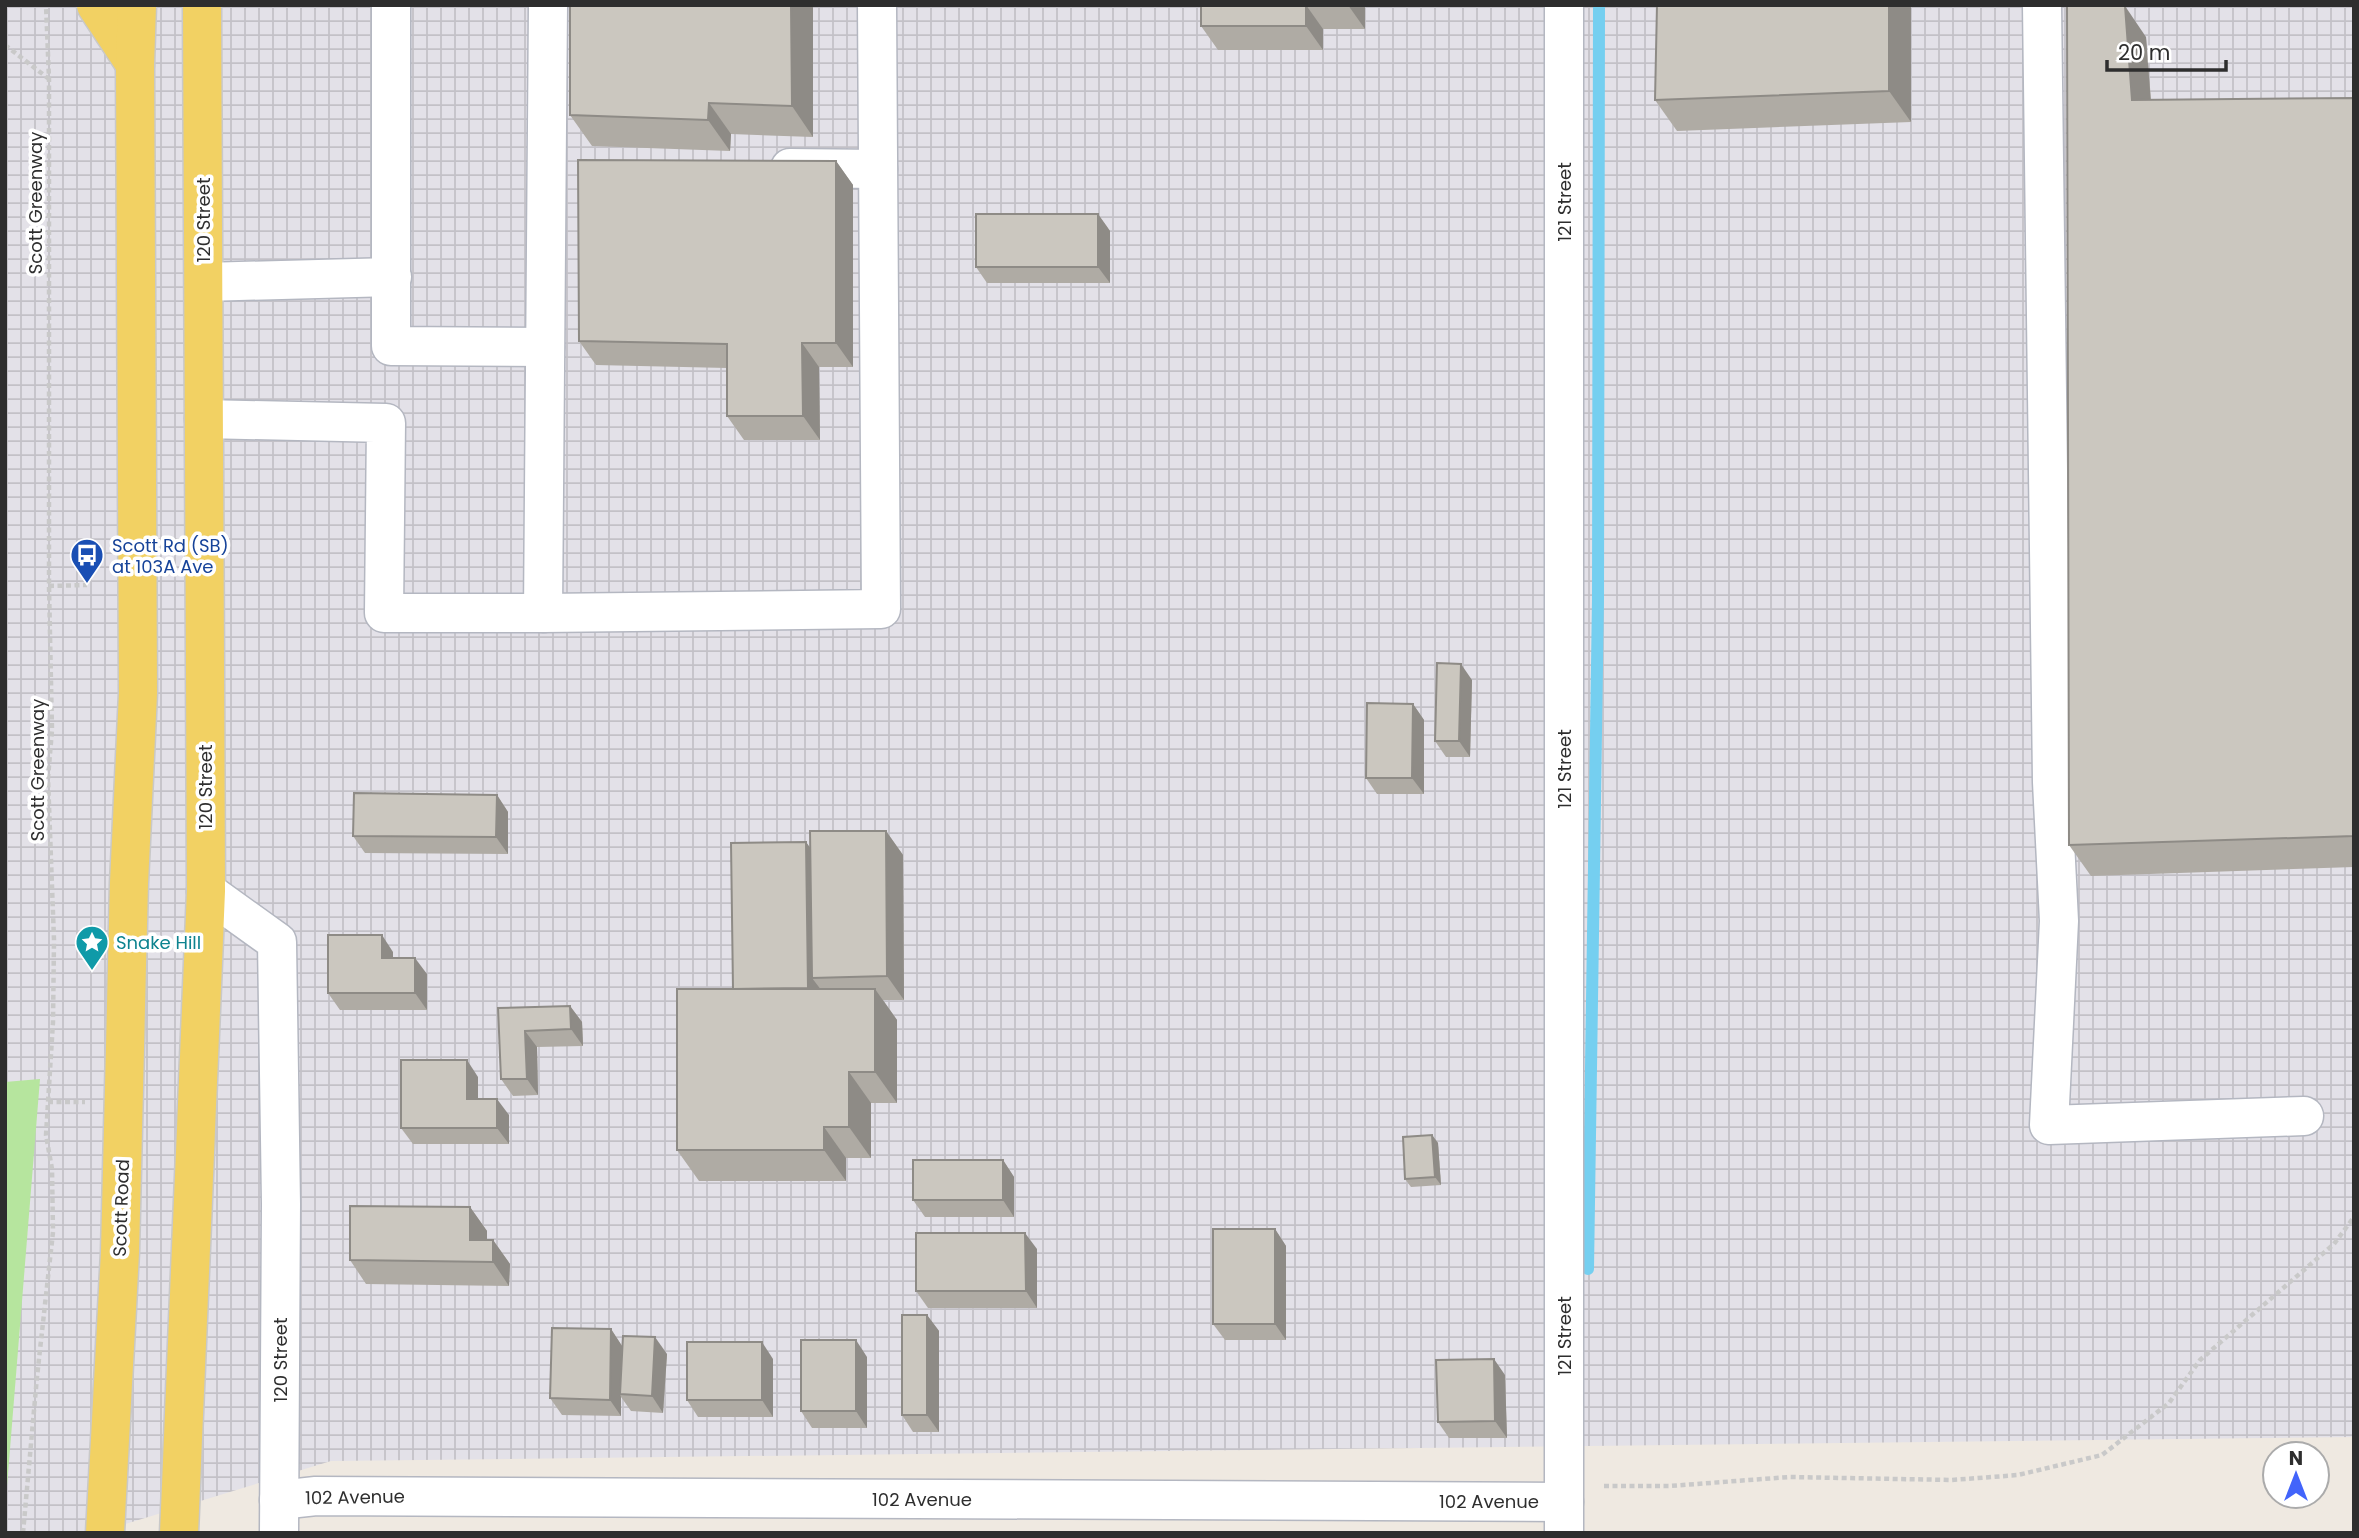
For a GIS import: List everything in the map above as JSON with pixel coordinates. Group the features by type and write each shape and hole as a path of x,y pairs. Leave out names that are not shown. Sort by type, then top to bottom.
{"main road":[{"path":"96,5 135,64"},
{"path":"135,64 137,5"},
{"name":"120 Street","path":"202,5 206,891"},
{"name":"Scott Road","path":"106,1522 120,1252 129,883 138,693 135,64"},
{"path":"179,1533 206,891"}],"street":[{"path":"391,5 391,346 545,347"},
{"path":"543,613 548,5"},
{"path":"204,419 386,423 384,612 881,609 877,5"},
{"name":"121 Street","path":"1564,5 1564,1517"},
{"path":"2042,5 2052,782 2059,921 2049,1125 2304,1116"},
{"path":"546,167 588,168"},
{"path":"754,168 878,169"},
{"path":"204,282 392,277"},
{"name":"120 Street","path":"206,891 277,942 281,1204 279,1516"},
{"name":"102 Avenue","path":"279,1516 330,1496 1564,1517"}],"path":[{"name":"Scott Greenway","path":"23,1533 53,1232 52,1170 46,1135 53,1021 54,940 48,778 52,730 49,586 49,79 46,5"},
{"path":"5,45 49,79"},
{"path":"49,586 87,585"},
{"path":"1600,1486 1669,1486 1790,1476 1952,1480 2018,1475 2102,1455 2169,1403 2200,1360 2334,1244 2354,1217"}],"shaded area":[{"path":"5,5 2354,5 2354,1437 331,1461 96,1533 5,1533"}],"green space":[{"path":"40,1079 7,1486 5,1488 5,1082"}],"building":[{"path":"570,5 791,5 792,106 709,103 708,120 570,115"},
{"path":"1201,5 1306,5 1306,26 1201,26"},
{"path":"1657,5 1889,5 1889,91 1655,100"},
{"path":"2067,6 2125,6 2132,100 2354,98 2354,836 2069,845"},
{"path":"578,160 836,161 836,343 802,343 803,416 727,416 727,344 579,341"},
{"path":"976,214 1098,214 1098,267 976,267"},
{"path":"1437,663 1461,664 1459,741 1435,741"},
{"path":"1367,703 1413,704 1412,778 1366,778"},
{"path":"354,793 497,795 496,837 353,836"},
{"path":"810,831 886,831 887,976 812,978"},
{"path":"806,842 808,988 733,989 731,843"},
{"path":"328,935 382,935 382,958 415,958 415,993 328,993"},
{"path":"677,989 875,989 875,1072 849,1072 849,1127 824,1127 824,1150 677,1150"},
{"path":"570,1006 571,1029 525,1031 527,1079 501,1079 498,1008"},
{"path":"401,1060 467,1060 467,1099 497,1099 497,1128 401,1128"},
{"path":"1432,1135 1435,1177 1405,1179 1403,1137"},
{"path":"913,1160 1003,1160 1003,1200 913,1200"},
{"path":"350,1206 470,1207 470,1240 493,1240 493,1262 350,1260"},
{"path":"1213,1229 1275,1229 1275,1324 1213,1324"},
{"path":"916,1233 1025,1233 1026,1291 916,1291"},
{"path":"902,1315 927,1315 927,1415 902,1415"},
{"path":"552,1328 611,1329 610,1400 550,1398"},
{"path":"623,1336 655,1337 652,1396 620,1394"},
{"path":"801,1340 856,1340 856,1411 801,1411"},
{"path":"687,1342 762,1342 762,1400 687,1400"},
{"path":"1494,1359 1495,1421 1438,1422 1436,1360"}],"waterway":[{"path":"1588,1269 1598,599 1599,5"}],"place":[{"name":"Scott Rd (SB) at 103A Ave","path":"87,585"},
{"name":"Snake Hill","path":"92,972"}]}
